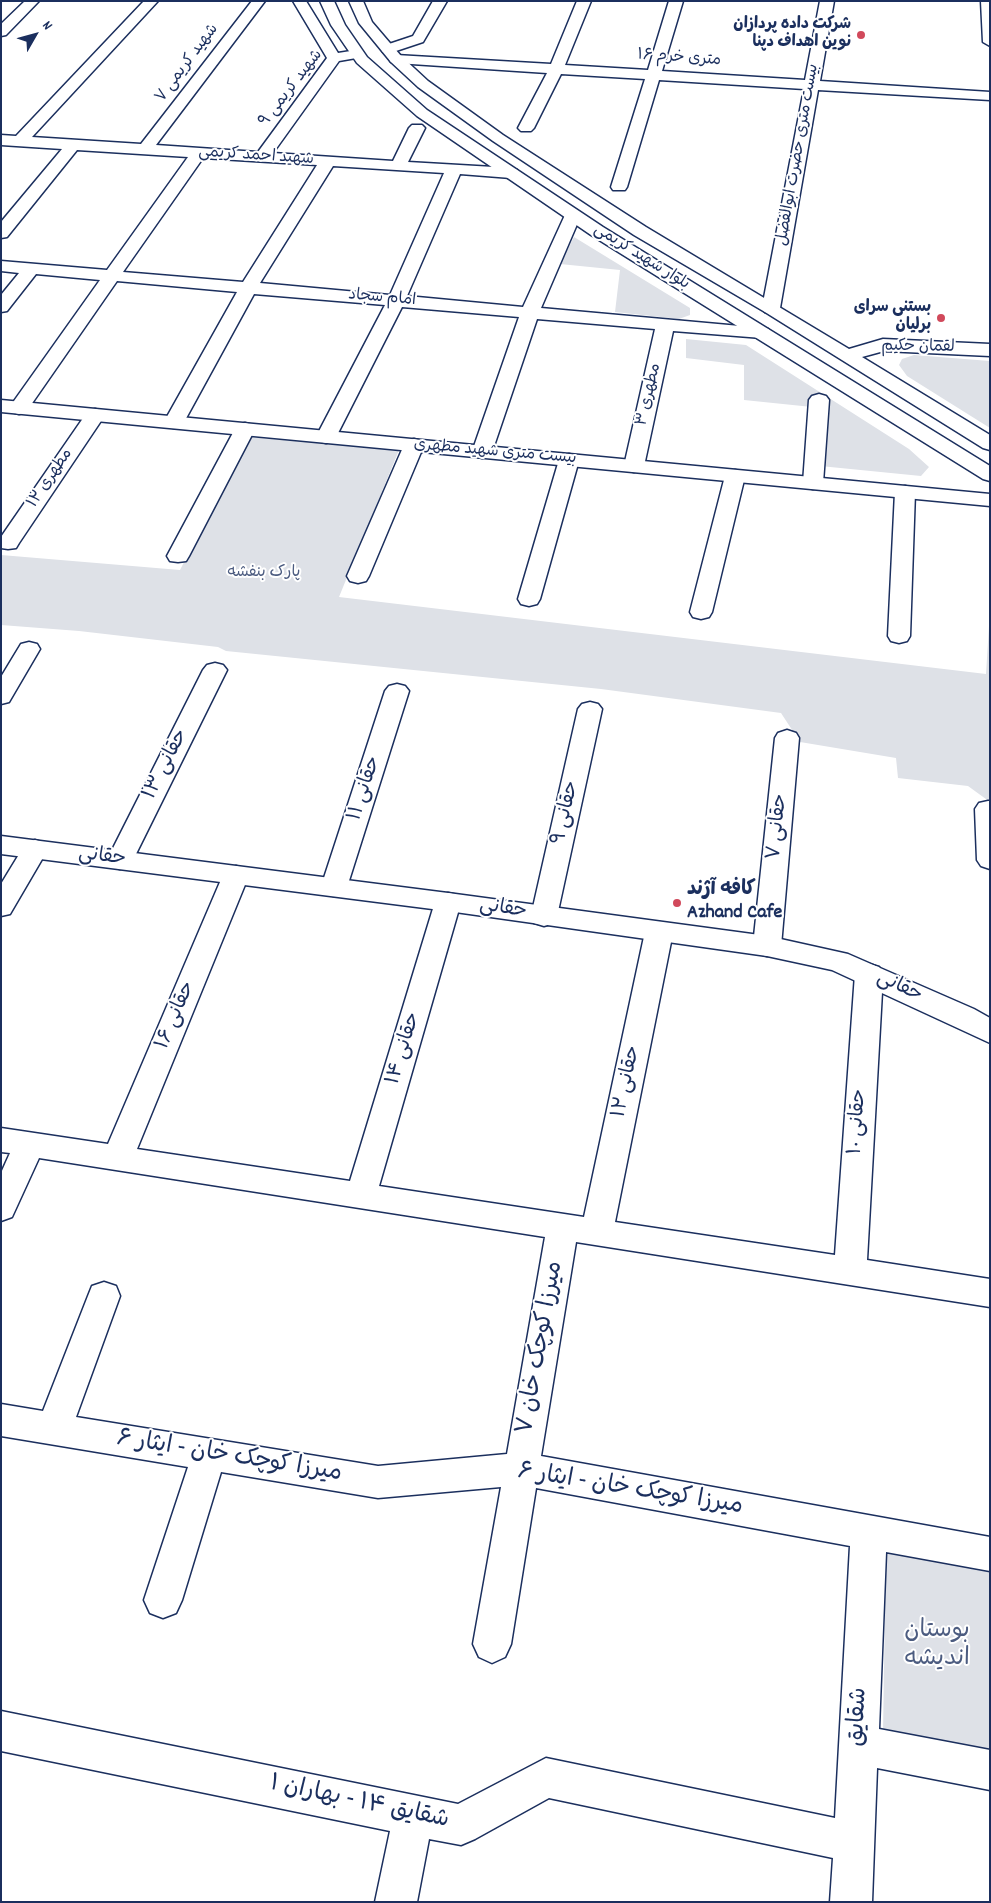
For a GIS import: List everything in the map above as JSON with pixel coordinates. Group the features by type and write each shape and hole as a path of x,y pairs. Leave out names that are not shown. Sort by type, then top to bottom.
{"street":[{"path":"1,32 33,1"},
{"path":"20,141 152,1"},
{"name":"شهید کریمی ۷","path":"144,149 259,1"},
{"path":"299,1 334,58"},
{"name":"بلوار شهید کریمی","path":"327,1 338,26 357,54 422,113 574,215 990,474"},
{"name":"بلوار شهید کریمی","path":"356,1 366,23 392,54 423,84 498,138 640,230 771,308 990,444"},
{"path":"392,54 418,39 440,1"},
{"path":"526,128 556,69 584,1"},
{"path":"619,187 676,1"},
{"name":"بیست متری حضرت ابوالفضل","path":"771,308 827,1"},
{"path":"988,1 990,42"},
{"name":"شهید کریمی ۹","path":"262,157 334,58 357,54"},
{"name":"۱۶ متری خرم","path":"392,54 556,69 990,96"},
{"path":"398,166 417,128"},
{"name":"شهید احمد کریمی","path":"1,140 511,173"},
{"path":"1,233 73,145"},
{"path":"10,407 111,276 198,153"},
{"path":"174,422 248,288 328,161"},
{"path":"326,437 396,301 454,169"},
{"path":"482,452 530,312 574,215"},
{"name":"امام سجاد","path":"1,266 762,333"},
{"path":"1,307 31,269"},
{"name":"مطهری ۳","path":"634,466 665,324"},
{"name":"لقمان حکیم","path":"847,356 883,345 990,350"},
{"path":"814,483 819,400"},
{"name":"بیست متری شهید مطهری","path":"10,407 990,500"},
{"name":"مطهری ۱۲","path":"8,543 95,415"},
{"path":"178,556 245,429"},
{"path":"358,576 414,445"},
{"path":"899,636 905,492 929,488 956,477 960,468 951,450"},
{"path":"529,600 570,460"},
{"path":"701,612 735,476"},
{"path":"1,696 30,649"},
{"name":"حقانی ۱۳","path":"120,860 215,670"},
{"name":"حقانی ۱۱","path":"334,887 398,691"},
{"name":"حقانی ۹","path":"544,916 590,709"},
{"name":"حقانی ۷","path":"767,946 787,738"},
{"path":"988,809 990,860"},
{"name":"حقانی","path":"1,845 448,902 767,946 838,961 964,1017 990,1032"},
{"path":"1,907 35,849"},
{"name":"حقانی ۱۶","path":"118,1158 236,875"},
{"name":"حقانی ۱۴","path":"361,1195 448,902"},
{"name":"حقانی ۱۲","path":"597,1232 659,932"},
{"name":"حقانی ۱۰","path":"850,1271 869,974"},
{"path":"1,1208 15,1142 990,1292"},
{"name":"میرزا کوچک خان ۷","path":"492,1644 563,1226"},
{"path":"54,1429 104,1296"},
{"name":"میرزا کوچک خان - ایثار ۶","path":"1,1420 378,1482 521,1469 990,1554"},
{"path":"163,1600 209,1455"},
{"name":"شقایق","path":"851,1902 869,1532"},
{"name":"شقایق ۱۴ - بهاران ۱","path":"1,1730 460,1825 546,1778 853,1842"},
{"path":"859,1745 990,1770"},
{"path":"396,1902 414,1815"}],"green space":[{"path":"574,237 690,308 690,315 679,319 615,312 620,270 560,264"},
{"path":"686,339 746,345 909,449 929,467 921,476 810,465 812,407 744,400 744,365 686,358"},
{"path":"914,355 990,361 990,428 907,376 899,365 902,359"},
{"name":"پارک بنفشه","path":"248,437 399,450 339,597 986,674 990,610 990,802 968,786 898,778 896,758 800,742 781,713 601,689 226,651 218,647 79,631 1,625 1,555 180,570"},
{"name":"بوستان اندیشه","path":"886,1543 990,1563 990,1752 883,1732"}],"place":[{"name":"شرکت داده پردازان نوین اهداف دپنا","path":"861,35"},
{"name":"بستنی سرای برلیان","path":"941,318"},
{"name":"کافه آژند Azhand Cafe","path":"677,903"}]}
